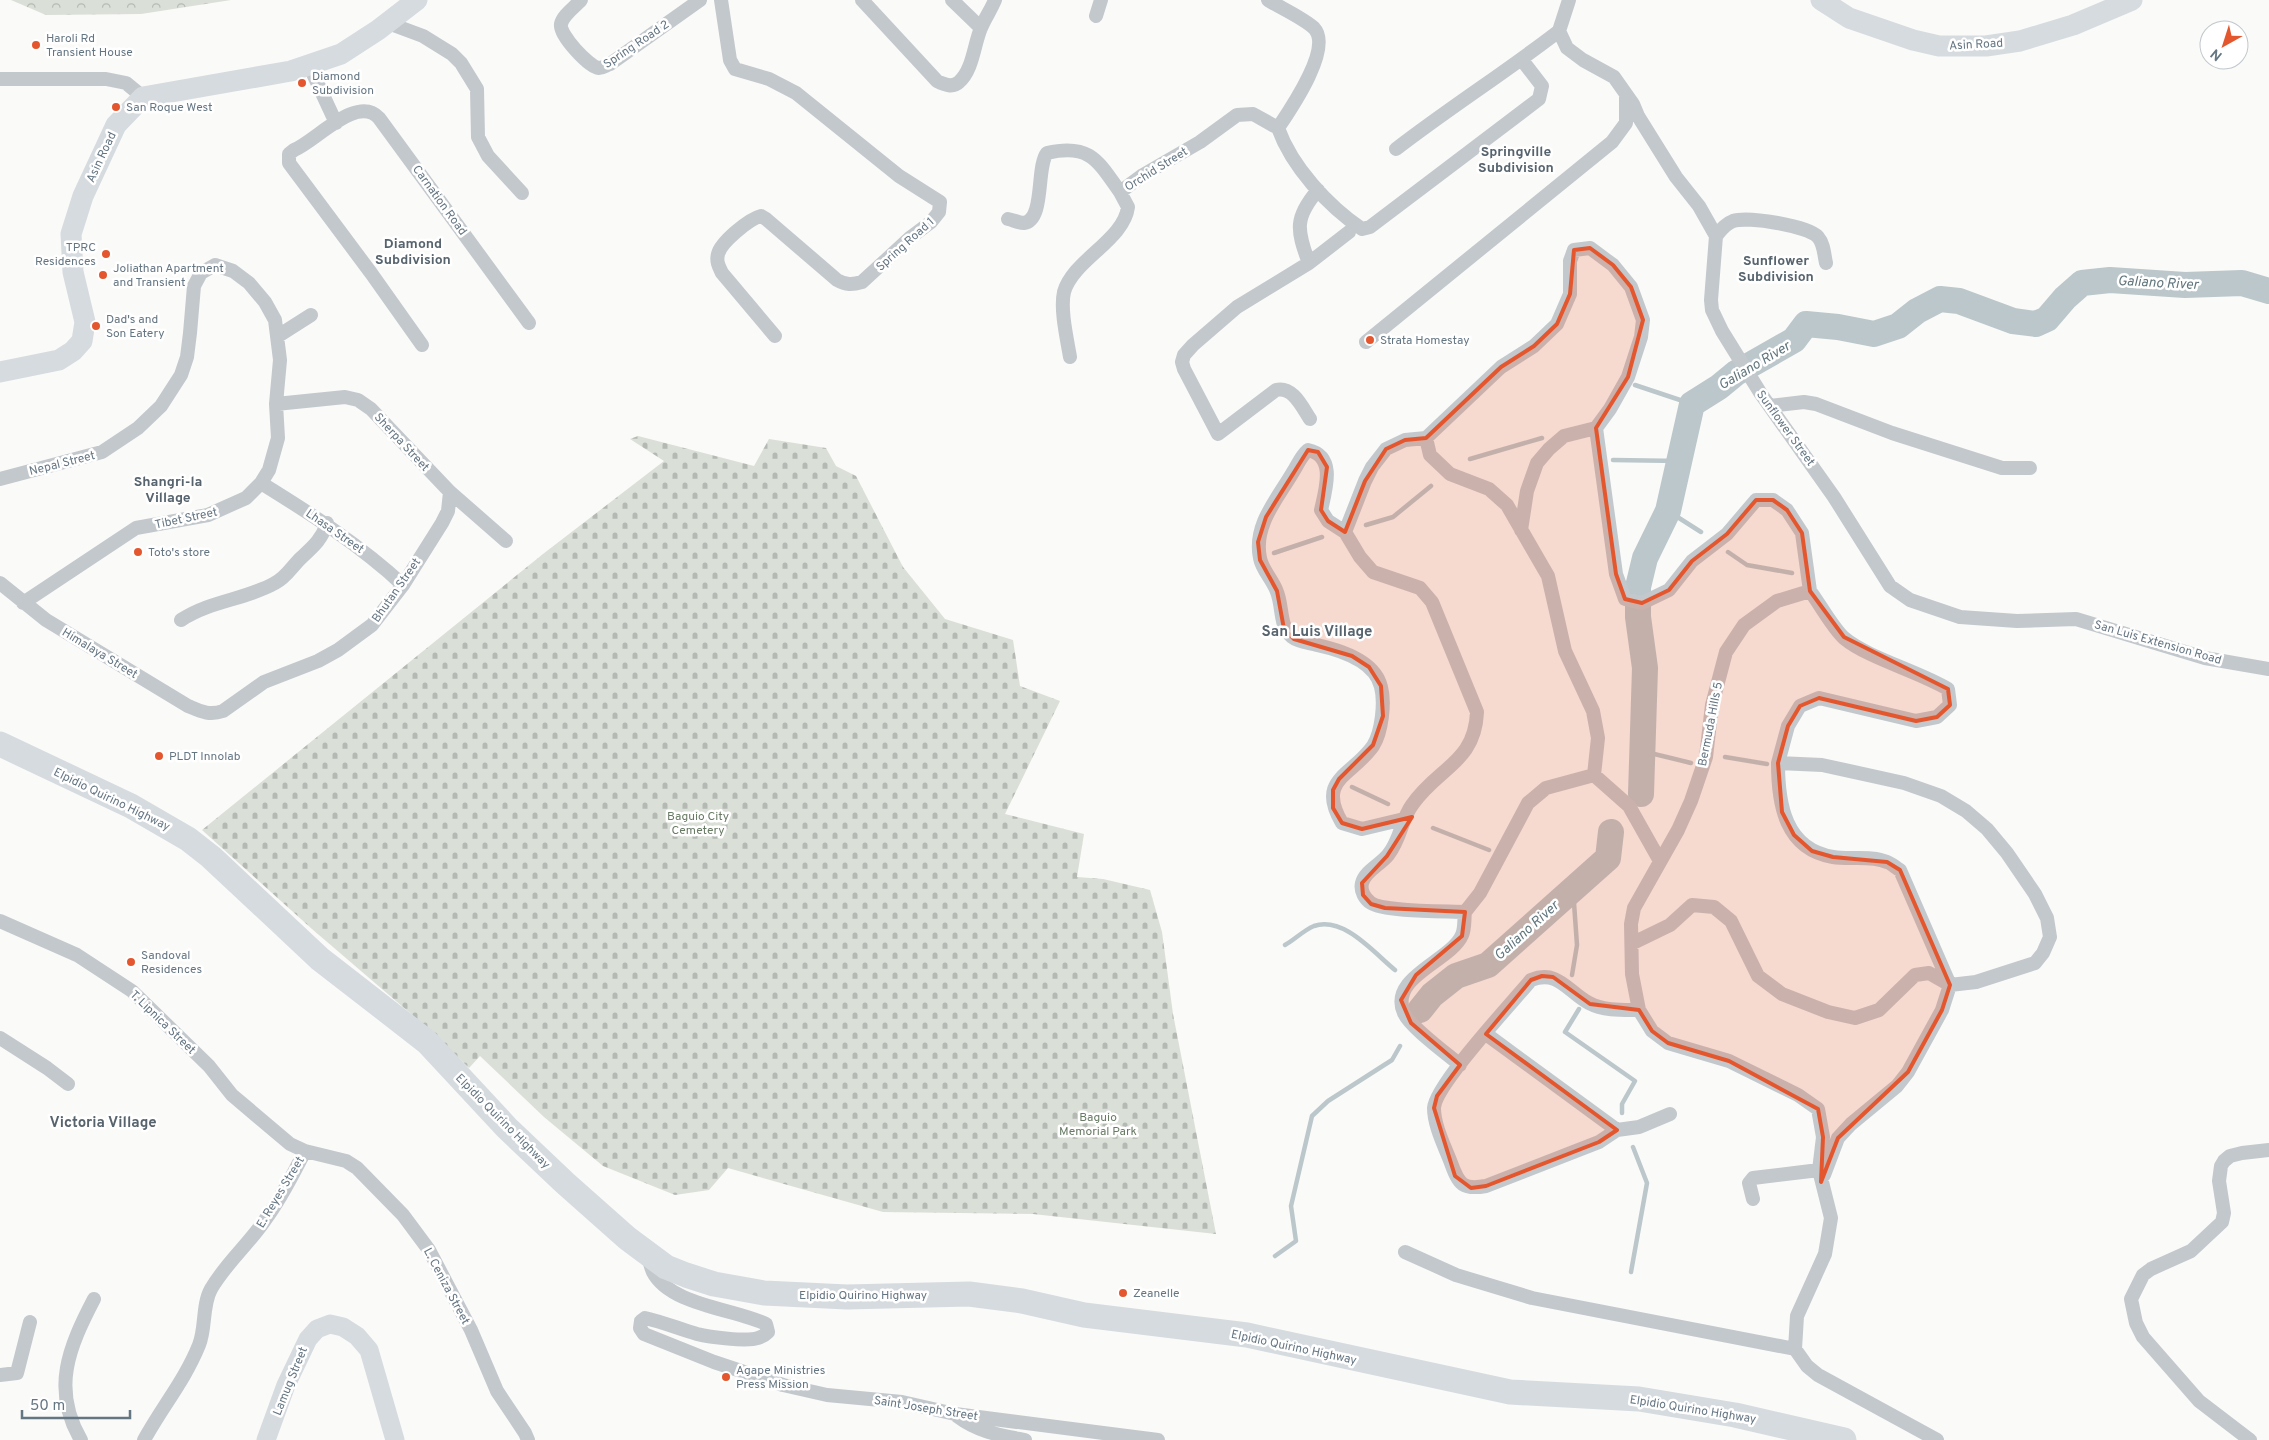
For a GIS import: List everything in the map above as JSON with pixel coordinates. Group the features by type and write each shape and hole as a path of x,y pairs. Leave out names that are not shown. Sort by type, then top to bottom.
{"highway":[{"name":"Elpidio Quirino Highway","path":"0,744 168,826 211,857 320,958 427,1042 507,1128 565,1183 647,1255 666,1267 686,1275 714,1284 764,1293 847,1297 969,1294 1022,1301 1084,1315 1247,1335 1510,1392 1639,1399 1735,1415 1844,1440"}],"main road":[{"path":"143,97 202,85 260,77 309,65 342,54 388,23 417,0"},
{"name":"Asin Road","path":"1821,0 1849,18 1913,40 1939,46 1967,46 2020,41 2050,34 2132,0"},
{"name":"Asin Road","path":"0,372 59,360 73,351 82,341 85,322 73,272 71,234 83,196 116,125 143,97"}],"street":[{"name":"Spring Road 2","path":"581,0 561,24 562,35 586,59 596,67 601,68 610,64 700,0"},
{"name":"Spring Road 1","path":"720,0 730,60 735,69 769,79 796,93 899,176 940,202 939,212 930,222 862,282 853,284 845,284 836,280 766,219 761,216 752,218 722,246 718,262 722,273 775,336"},
{"path":"862,0 938,82 953,86 960,82 967,72 981,28 995,0"},
{"path":"952,0 981,28"},
{"path":"1096,16 1101,0"},
{"path":"1268,0 1314,28 1319,42 1312,68 1294,103 1278,128 1283,143 1299,169 1355,230"},
{"path":"1396,149 1479,88 1522,60 1559,31 1569,0"},
{"path":"388,23 423,36 452,54 461,63 476,89 478,137 488,156 522,193"},
{"path":"1559,31 1567,48 1583,60 1614,77 1626,93 1658,150 1698,206 1716,236 1722,227 1732,221 1744,218 1760,219 1808,230 1820,239 1826,263"},
{"path":"1310,419 1289,391 1282,388 1276,390 1218,434 1184,369 1182,362 1184,355 1237,307 1308,263 1355,230 1370,227 1539,99 1542,86 1522,60"},
{"path":"309,65 336,124"},
{"path":"0,79 106,79 126,83 143,97"},
{"path":"1366,342 1612,142 1626,123 1626,93"},
{"name":"Carnation Road","path":"422,345 289,163 289,154 294,150 336,124 348,114 360,110 368,110 375,113 529,323"},
{"name":"Orchid Street","path":"1070,357 1063,300 1064,290 1078,271 1124,221 1128,207 1120,192 1200,142 1237,115 1253,114 1278,128"},
{"path":"1008,219 1022,223 1031,219 1037,203 1044,159 1048,154 1058,151 1074,151 1095,158 1120,192"},
{"path":"1308,263 1300,232 1300,216 1306,204 1318,190"},
{"name":"Sunflower Street","path":"1716,236 1711,300 1712,310 1722,331 1761,394 1830,491 1890,586 1900,594 1933,609 1960,617 2017,621 2076,619"},
{"path":"1345,532 1365,481 1372,467 1386,449 1405,440 1426,438 1500,367 1534,346 1557,324 1570,294 1570,261 1574,250 1590,248 1613,265 1631,287 1643,320 1641,337 1628,377 1610,410 1596,428 1564,436 1548,448 1537,463 1527,491 1520,530"},
{"name":"Tibet Street","path":"23,603 136,528 216,512 246,498 261,483 269,470 278,438 276,404 280,360 275,320 265,302 254,290 233,271 215,265"},
{"name":"Nepal Street","path":"0,478 102,452 138,428 160,406 181,375 187,357 194,286 201,273 215,265"},
{"path":"278,336 311,315"},
{"name":"Sherpa Street","path":"276,404 345,397 358,400 371,409 450,492 506,541"},
{"path":"1770,406 1804,402 1816,404 1892,433 1994,466 2009,469 2030,468"},
{"path":"1596,428 1616,574 1625,599 1642,603 1669,590 1692,561 1727,534 1756,500 1773,500 1787,510 1802,533 1810,591 1844,637 1870,652 1928,677 1948,689 1950,706 1937,717 1916,721 1819,698 1800,706 1788,726 1778,763 1778,789 1782,812 1794,834 1812,851 1833,857 1887,862 1900,870 1950,985 1942,1010 1908,1072 1892,1090 1851,1124 1838,1138 1820,1176 1831,1218 1825,1254 1797,1316 1795,1349 1807,1366 1818,1375 1938,1440"},
{"path":"1426,438 1430,455 1450,474 1488,490 1507,505 1548,576 1565,651 1592,711 1598,738 1594,775"},
{"path":"1404,819 1362,829 1342,823 1333,808 1333,790 1339,779 1373,745 1383,716 1381,686 1369,668 1352,656 1294,639 1284,628 1277,591 1260,560 1258,542 1266,517 1302,455 1308,450 1318,452 1323,457 1327,467 1326,488 1321,510 1328,521 1345,532 1360,557 1373,572 1420,588 1432,602 1477,712 1476,730 1470,745 1456,761 1433,780 1412,805 1404,819 1400,835 1387,856 1370,871 1362,883 1363,895 1371,904 1386,908 1465,912"},
{"name":"Lhasa Street","path":"261,483 327,524 385,568 403,585"},
{"name":"Bhutan Street","path":"206,714 223,711 264,682 318,661 338,650 372,625 403,585 446,516 450,492"},
{"path":"181,620 195,611 212,604 262,589 280,580 321,540 327,524"},
{"name":"Himalaya Street","path":"0,583 23,603 71,635 188,706 206,714"},
{"name":"Bermuda Hills 5","path":"1810,591 1777,601 1744,625 1726,652 1712,705 1706,756 1691,801 1634,908 1632,924 1632,974 1639,1010 1652,1031 1668,1043 1730,1061 1798,1095 1818,1108 1823,1137 1820,1176"},
{"name":"San Luis Extension Road","path":"2076,619 2205,658 2269,669"},
{"path":"1633,943 1670,925 1692,905 1714,907 1731,921 1758,976 1782,994 1828,1012 1855,1018 1879,1010 1915,975 1929,973 1950,985 1976,982 2035,963 2043,953 2050,937 2047,918 2035,894 2007,853 1987,829 1966,811 1941,796 1904,784 1822,765 1778,763"},
{"path":"1594,775 1629,806 1660,861"},
{"path":"1460,1065 1412,1023 1404,1013 1401,1000 1405,990 1416,975 1450,949 1462,936 1465,912 1480,893 1528,803 1546,788 1594,775"},
{"name":"T. Lipnica Street","path":"0,921 77,955 132,991 209,1066 232,1095 290,1144 305,1151"},
{"path":"1639,1010 1612,1010 1590,1004 1553,977 1542,976 1531,980 1460,1065 1437,1096 1434,1108 1438,1126 1455,1176 1462,1185 1471,1188 1486,1186 1599,1142 1617,1130 1639,1127 1670,1114"},
{"path":"1486,1034 1617,1130"},
{"path":"0,1038 48,1068 68,1084"},
{"path":"2250,1440 2199,1400 2143,1337 2136,1324 2132,1299 2143,1276 2151,1269 2191,1251 2222,1222 2224,1213 2219,1181 2224,1161 2230,1156 2242,1153 2269,1150"},
{"name":"E. Reyes Street","path":"144,1440 156,1417 174,1395 200,1342 209,1292 225,1267 266,1219 288,1184 305,1151"},
{"name":"L. Ceniza Street","path":"305,1151 346,1161 358,1168 403,1215 429,1250 471,1330 497,1391 528,1440"},
{"path":"1753,1199 1749,1183 1753,1178 1820,1176"},
{"path":"1405,1252 1456,1275 1532,1298 1795,1349"},
{"name":"Saint Joseph Street","path":"647,1255 653,1273 673,1292 708,1306 766,1324 768,1332 758,1339 698,1334 645,1318 641,1321 640,1328 644,1334 714,1362 783,1385 827,1395 902,1402 955,1414 1158,1440"},
{"path":"81,1440 68,1410 65,1380 67,1359 94,1299"},
{"path":"0,1375 17,1374 30,1322"},
{"name":"Lamug Street","path":"266,1440 286,1385 308,1339 316,1330 330,1324 343,1327 357,1336 369,1350 395,1440"},
{"path":"955,1414 972,1426 996,1436 1025,1440"}],"highlighted area":[{"path":"1590,248 1613,265 1631,287 1643,320 1628,377 1596,428 1616,574 1625,599 1642,603 1669,590 1692,561 1727,534 1756,500 1773,500 1787,510 1802,533 1810,591 1844,637 1948,689 1950,705 1937,717 1916,721 1819,698 1800,706 1788,726 1778,763 1782,812 1794,835 1812,851 1833,857 1887,862 1900,870 1950,985 1942,1010 1908,1072 1838,1138 1821,1182 1823,1137 1818,1109 1729,1061 1668,1043 1652,1031 1639,1010 1590,1004 1553,977 1542,976 1531,980 1486,1034 1617,1130 1599,1142 1486,1186 1471,1188 1455,1176 1434,1108 1437,1096 1460,1065 1411,1023 1401,1000 1416,975 1462,936 1465,912 1385,908 1371,904 1363,895 1362,883 1387,856 1412,817 1362,829 1342,823 1333,808 1333,790 1339,779 1373,745 1383,716 1381,686 1369,667 1352,656 1294,639 1284,629 1277,591 1260,560 1258,542 1266,517 1308,450 1318,452 1327,467 1321,510 1328,521 1345,532 1365,481 1386,449 1405,440 1426,438 1501,367 1534,346 1557,324 1570,294 1574,250"}],"green space":[{"path":"11,0 231,0 141,14 46,15"},
{"name":"Baguio City Cemetery","path":"638,436 754,466 769,439 826,448 836,466 856,476 903,567 945,619 1013,640 1020,686 1060,701 1005,814 1084,834 1077,877 1103,879 1150,890 1162,932 1173,1014 1216,1234 1033,1214 883,1212 728,1168 709,1190 675,1195 603,1166 544,1117 480,1056 469,1068 424,1025 312,929 202,830 543,554 664,461 630,439"}],"waterway":[{"name":"Galiano River","path":"1641,794 1645,668 1638,617 1638,587 1645,558 1668,511 1692,404 1719,387 1736,373 1794,340 1806,324 1838,327 1874,334 1898,326 1917,311 1940,299 1959,301 2013,321 2036,324 2047,319 2065,298 2082,283 2110,280 2185,285 2242,283 2269,291"},
{"path":"1635,385 1692,404"},
{"path":"1470,459 1542,438"},
{"path":"1613,460 1680,461"},
{"path":"1366,525 1393,517 1431,486"},
{"path":"1668,511 1701,532"},
{"path":"1274,553 1322,537"},
{"path":"1728,552 1747,565 1792,573"},
{"path":"1642,751 1691,763"},
{"path":"1725,757 1767,764"},
{"path":"1352,787 1388,804"},
{"path":"1433,828 1489,850"},
{"name":"Galiano River","path":"1420,1010 1432,995 1456,976 1488,965 1608,858 1611,832"},
{"path":"1572,975 1577,945 1573,889"},
{"path":"1285,945 1314,926 1325,924 1336,926 1358,938 1395,970"},
{"path":"1579,1009 1565,1032 1635,1081 1622,1104 1622,1113"},
{"path":"1275,1256 1296,1241 1291,1206 1312,1116 1328,1101 1392,1060 1400,1046"},
{"path":"1631,1272 1647,1183 1633,1147"}],"place":[{"name":"Haroli Rd Transient House","path":"36,45"},
{"name":"Diamond Subdivision","path":"302,83"},
{"name":"San Roque West","path":"116,107"},
{"name":"TPRC Residences","path":"106,254"},
{"name":"Joliathan Apartment and Transient","path":"103,275"},
{"name":"Dad's and Son Eatery","path":"96,326"},
{"name":"Strata Homestay","path":"1370,340"},
{"name":"Toto's store","path":"138,552"},
{"name":"PLDT Innolab","path":"159,756"},
{"name":"Sandoval Residences","path":"131,962"},
{"name":"Zeanelle","path":"1123,1293"},
{"name":"Agape Ministries Press Mission","path":"726,1377"}],"district":[{"name":"Springville Subdivision","path":"1516,160"},
{"name":"Diamond Subdivision","path":"413,252"},
{"name":"Sunflower Subdivision","path":"1776,268"},
{"name":"Shangri-la Village","path":"168,490"},
{"name":"San Luis Village","path":"1317,631"},
{"name":"Victoria Village","path":"103,1122"}],"park label":[{"name":"Baguio Memorial Park","path":"1098,1124"}]}
